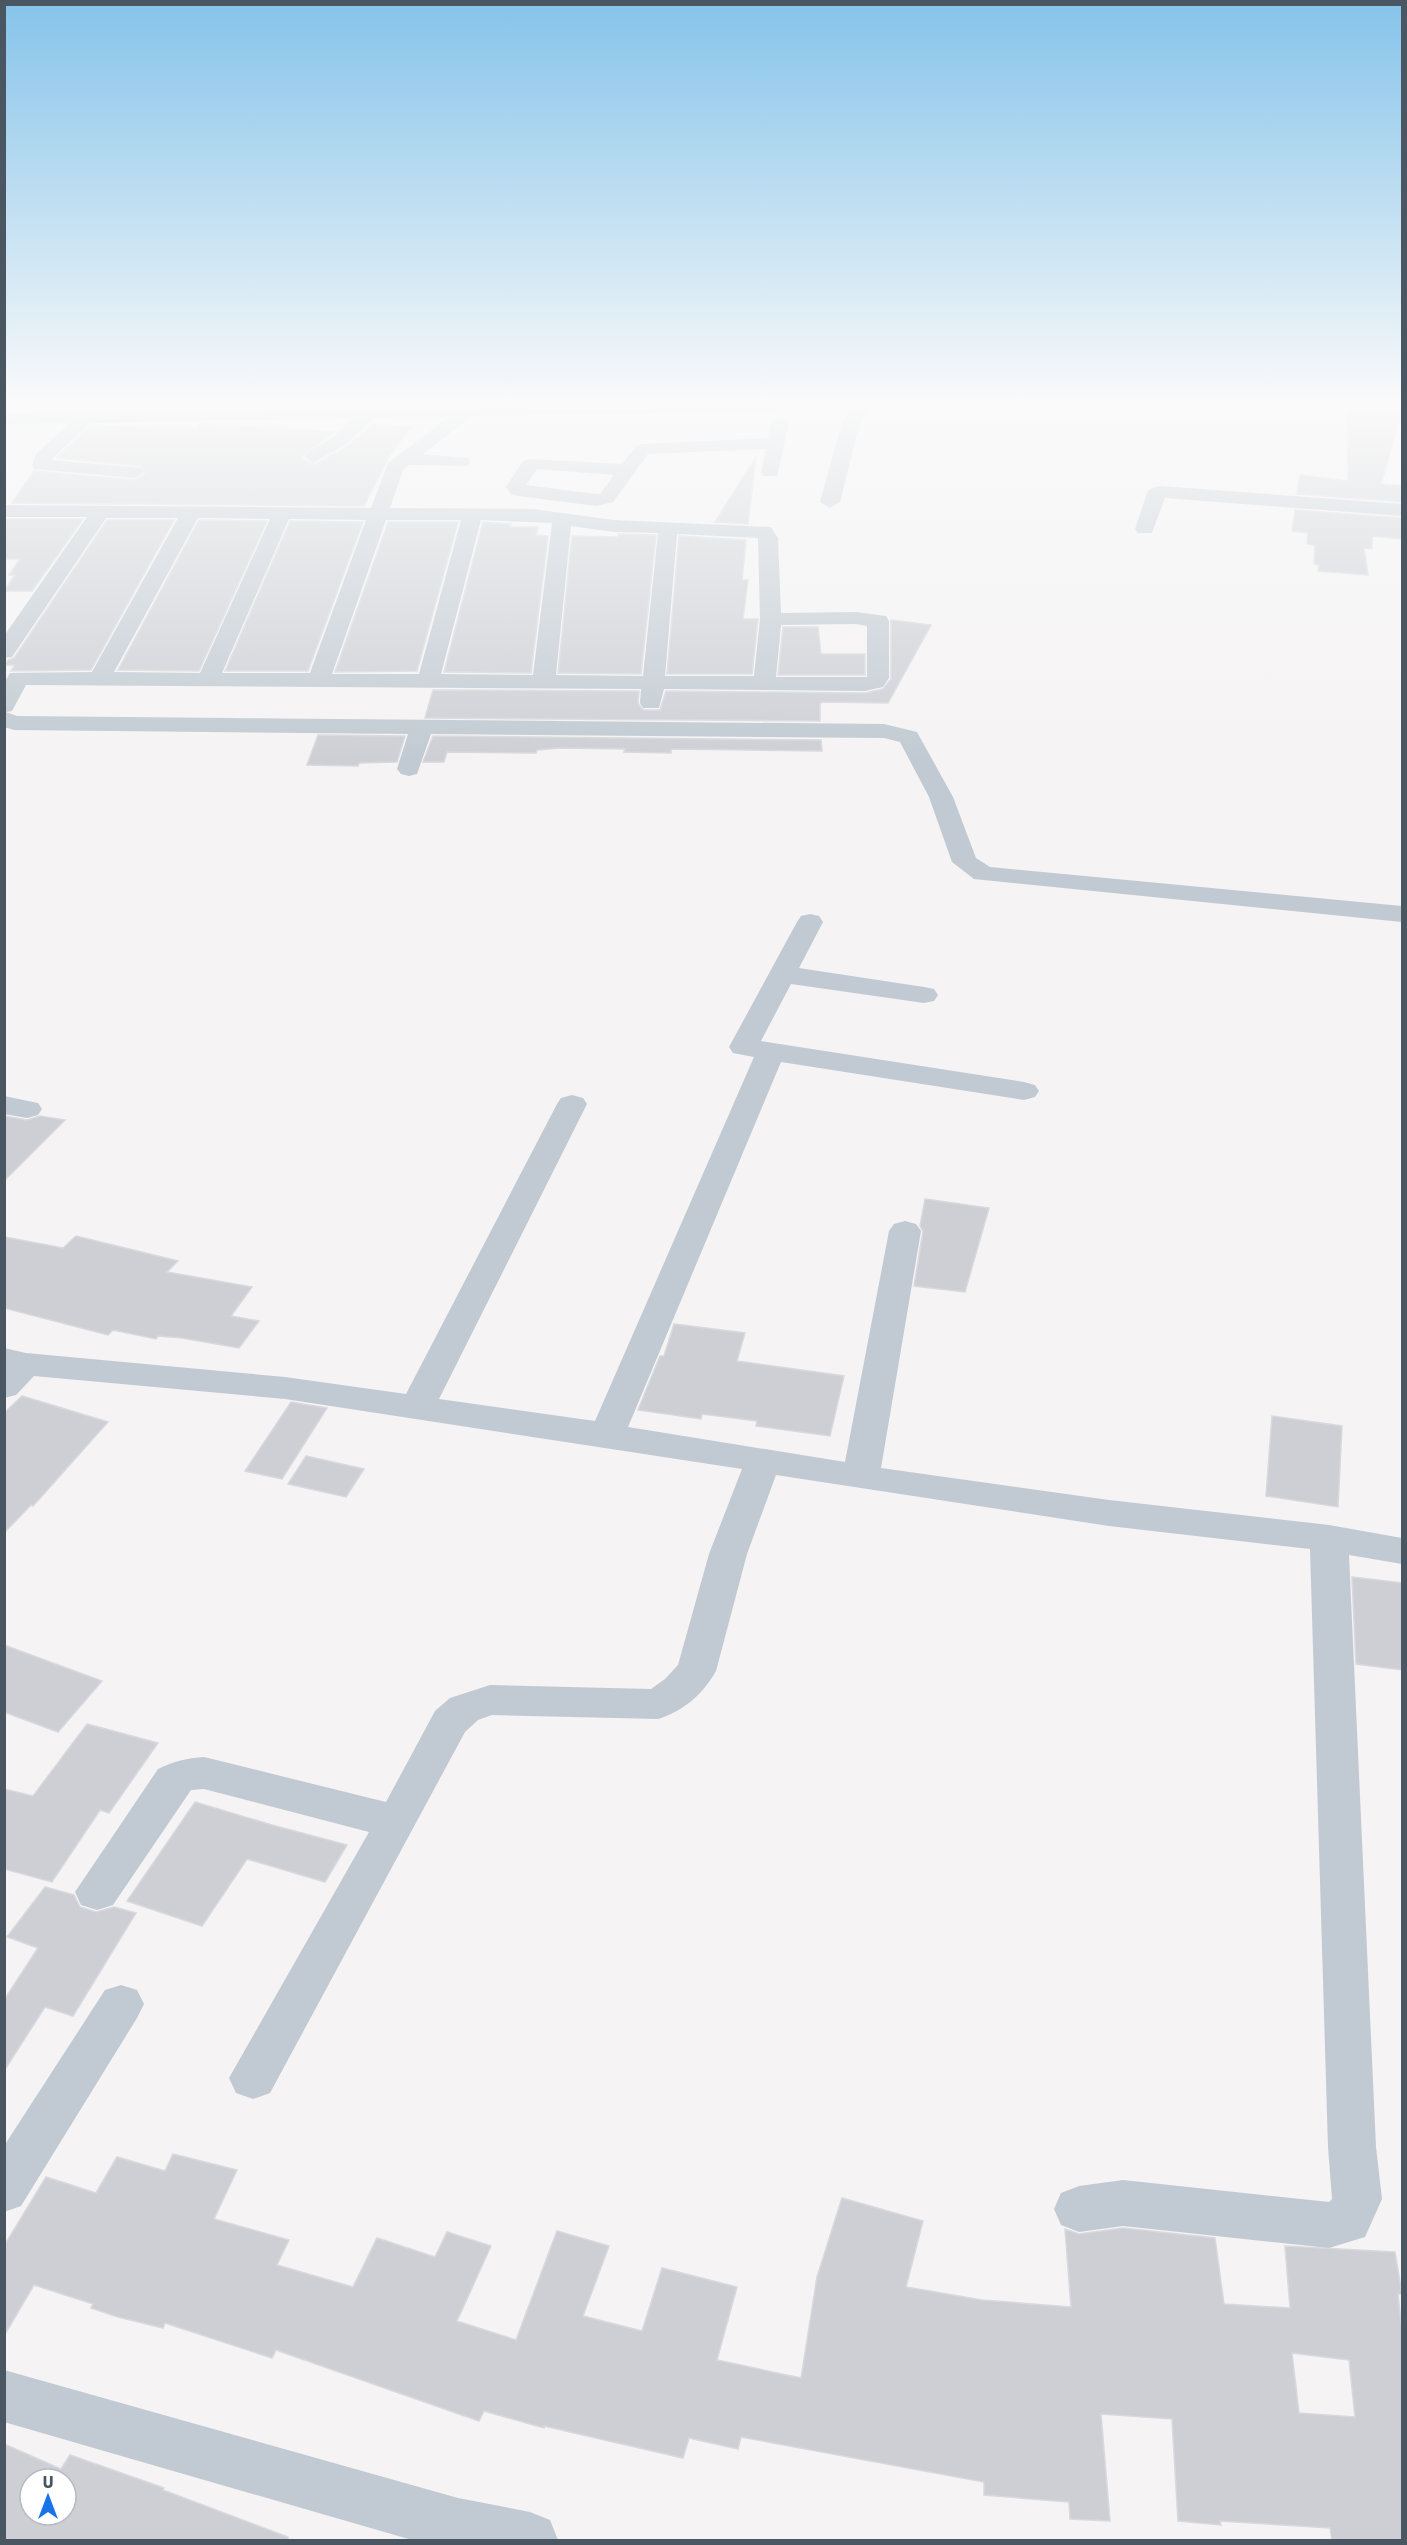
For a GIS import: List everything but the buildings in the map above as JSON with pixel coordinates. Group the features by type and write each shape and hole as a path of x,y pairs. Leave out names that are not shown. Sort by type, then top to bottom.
{"street":[{"path":"4,652 92,524"},
{"path":"100,678 185,524"},
{"path":"208,680 277,524"},
{"path":"320,679 377,524"},
{"path":"429,679 469,524"},
{"path":"544,680 561,524"},
{"path":"599,524 668,529 764,531 768,538 771,619 764,683"},
{"path":"1145,529 1147,524"},
{"path":"647,730 654,682 668,529"},
{"path":"4,706 11,678 429,679 865,684 875,682 878,678 878,621 856,618 771,619"},
{"path":"4,719 14,723 884,731 909,737 941,797 965,862 983,874 1402,914"},
{"path":"409,769 422,726"},
{"path":"810,922 743,1047 1024,1091"},
{"path":"782,974 924,995"},
{"path":"607,1435 771,1052"},
{"path":"417,1408 572,1104"},
{"path":"861,1477 904,1231"},
{"path":"12,1370 285,1388 607,1435 861,1477 1109,1513 1329,1538 1402,1551"},
{"path":"253,2078 398,1822 450,1722 464,1709 490,1700 658,1704 679,1690 696,1671 728,1554 764,1461"},
{"path":"1078,2209 1123,2203 1329,2225 1347,2221 1357,2199 1352,2147 1329,1538"},
{"path":"97,1892 173,1780 186,1774 204,1773 398,1822"},
{"path":"4,2190 121,2004"},
{"path":"4,2396 458,2526 530,2541"}]}
